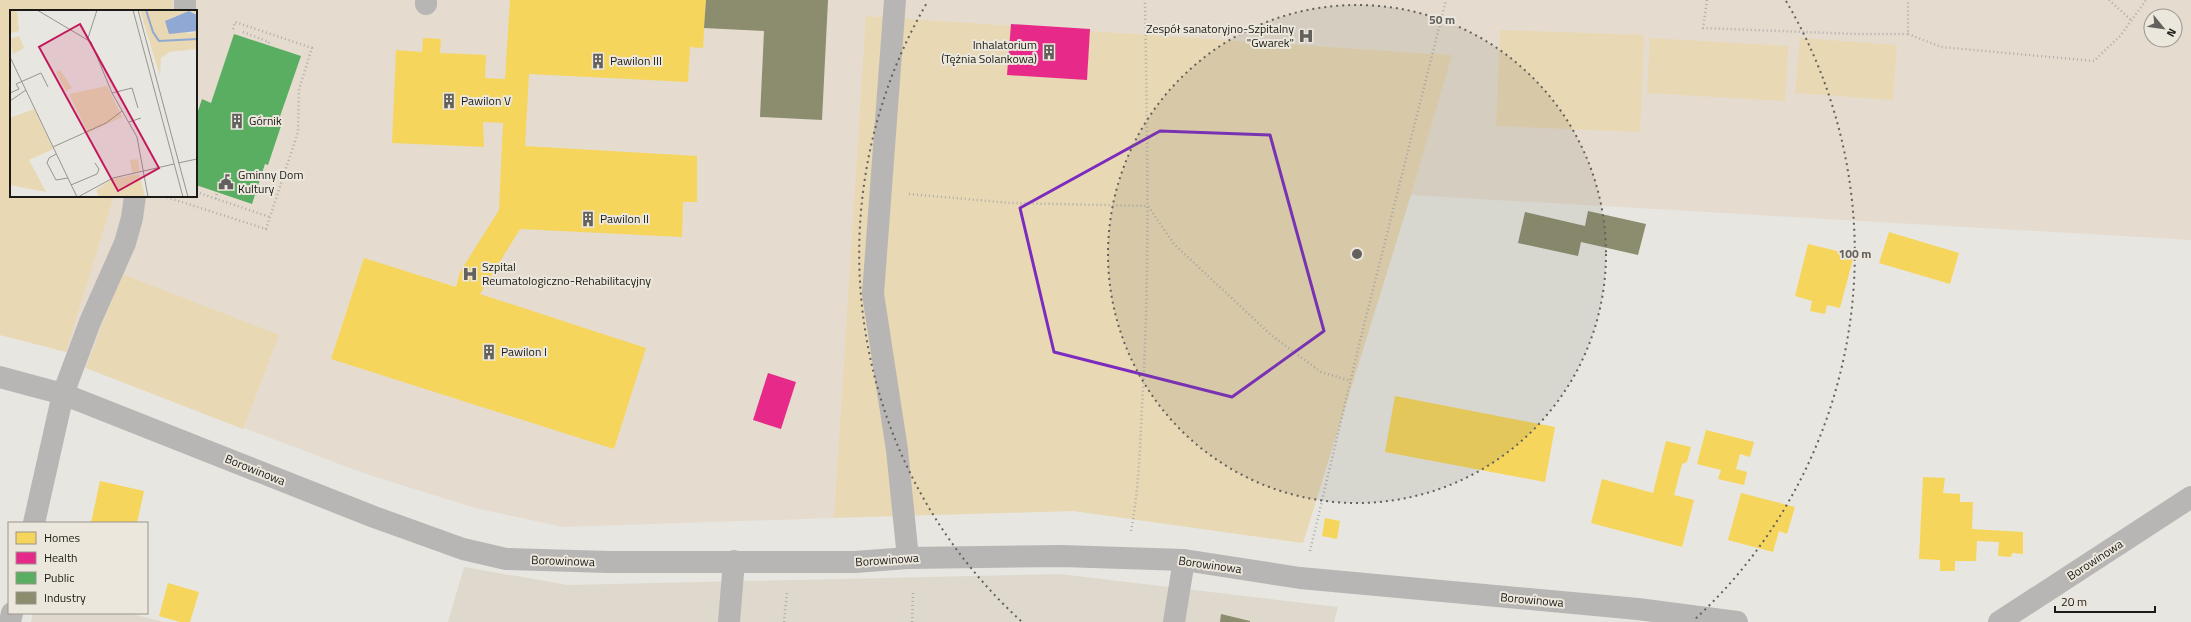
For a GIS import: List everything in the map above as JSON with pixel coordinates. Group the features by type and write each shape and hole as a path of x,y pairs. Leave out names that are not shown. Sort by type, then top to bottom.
{"street":[{"path":"895,0 873,294 897,450 908,558"},
{"path":"34,522 63,394 90,322 125,244 132,218 135,197"},
{"name":"Borowinowa","path":"0,377 63,394 374,517 463,549 506,559 609,562 855,562 908,558 1062,556 1184,560 1300,578 1638,610 1737,622"},
{"name":"Borowinowa","path":"1999,622 2191,497"},
{"path":"1174,622 1184,560"},
{"path":"729,622 734,561"}],"path":[{"path":"1131,535 1136,501 1143,380 1148,206 1145,0"},
{"path":"1310,551 1446,0"},
{"path":"1707,0 1703,28 1856,34 1908,34 1941,47 2094,61 2121,35 2146,0"},
{"path":"1908,0 1908,34"},
{"path":"2109,0 2131,20"},
{"path":"168,197 266,229 298,132 299,89 312,48 235,22 233,30"},
{"path":"242,32 270,42 268,45"},
{"path":"197,192 270,217"},
{"path":"216,199 217,192"},
{"path":"880,195 909,194 1011,203 1148,206"},
{"path":"1148,206 1174,244 1271,336 1321,372 1351,381"},
{"path":"784,622 787,593"},
{"path":"912,622 913,593"}],"highlighted area":[{"path":"1160,131 1270,135 1324,331 1232,397 1054,352 1020,208"}],"shaded area":[{"path":"0,0 173,0 171,10 10,10 10,197 114,197 66,352 0,335"},
{"name":"Szpital Reumatologiczno-Rehabilitacyjny","path":"173,0 2191,0 2191,240 1411,195 1451,55 867,16 834,518 563,527 475,508 363,473 86,368 66,352 114,197 197,197 197,10 171,10"},
{"path":"866,16 1452,55 1411,195 1303,543 1073,511 834,518"},
{"path":"1500,30 1644,35 1640,132 1496,126"},
{"path":"1650,38 1788,46 1785,101 1647,93"},
{"path":"1800,38 1897,45 1893,100 1795,93"},
{"path":"122,274 279,335 243,429 86,368"},
{"path":"464,567 568,585 1060,574 1338,607 1334,622 448,622"},
{"path":"33,614 132,614 164,622 31,622"}],"building: Homes":[{"path":"510,0 706,0 703,48 690,47 688,82 529,74 525,146 697,156 697,202 683,202 682,237 520,229 480,294 646,348 614,449 331,359 364,258 456,287 460,272 499,210 503,123 483,122 484,147 392,143 396,50 422,52 423,38 441,39 440,53 486,55 485,78 505,79"},
{"path":"1889,232 1959,253 1950,284 1879,263"},
{"path":"1808,244 1854,255 1840,308 1827,305 1825,314 1810,311 1812,301 1795,296"},
{"path":"1395,396 1555,427 1545,482 1385,452"},
{"path":"1706,430 1754,442 1750,457 1740,454 1736,469 1747,472 1744,485 1718,479 1721,470 1697,464"},
{"path":"1666,441 1691,447 1687,462 1682,464 1674,495 1694,500 1682,547 1591,523 1602,479 1653,493"},
{"path":"1923,477 1945,478 1943,493 1960,494 1960,502 1973,502 1972,529 2023,532 2023,554 2012,553 2011,557 1998,556 1999,542 1977,541 1976,561 1955,561 1955,571 1940,571 1940,560 1919,559"},
{"path":"100,481 144,491 137,522 91,522"},
{"path":"1741,493 1795,507 1787,534 1779,531 1773,552 1728,540"},
{"path":"1325,518 1340,521 1337,539 1322,536"},
{"path":"168,583 199,592 190,622 180,622 159,616"}],"building: Health":[{"name":"Inhalatorium (Tężnia Solankowa)","path":"1011,24 1090,29 1087,80 1007,75"},
{"path":"768,373 796,382 781,429 753,420"}],"building: Public":[{"name":"Górnik","path":"234,34 301,56 277,125 281,126 268,165 265,164 252,204 197,185 197,114 202,99 211,103"}],"building: Industry":[{"path":"706,0 828,0 822,120 760,117 764,31 704,28"},
{"path":"1588,211 1646,224 1638,255 1581,242 1578,256 1518,243 1525,212 1585,226"},
{"path":"1221,614 1250,621 1250,622 1220,622"}],"place":[{"name":"Zespół sanatoryjno-Szpitalny \"Gwarek\"","path":"1306,36"},
{"name":"Inhalatorium (Tężnia Solankowa)","path":"1049,52"},
{"name":"Pawilon III","path":"598,61"},
{"name":"Pawilon V","path":"449,101"},
{"name":"Górnik","path":"237,121"},
{"name":"Gminny Dom Kultury","path":"226,182"},
{"name":"Pawilon II","path":"588,219"},
{"name":"Szpital Reumatologiczno-Rehabilitacyjny","path":"470,274"},
{"name":"Pawilon I","path":"489,352"}]}
